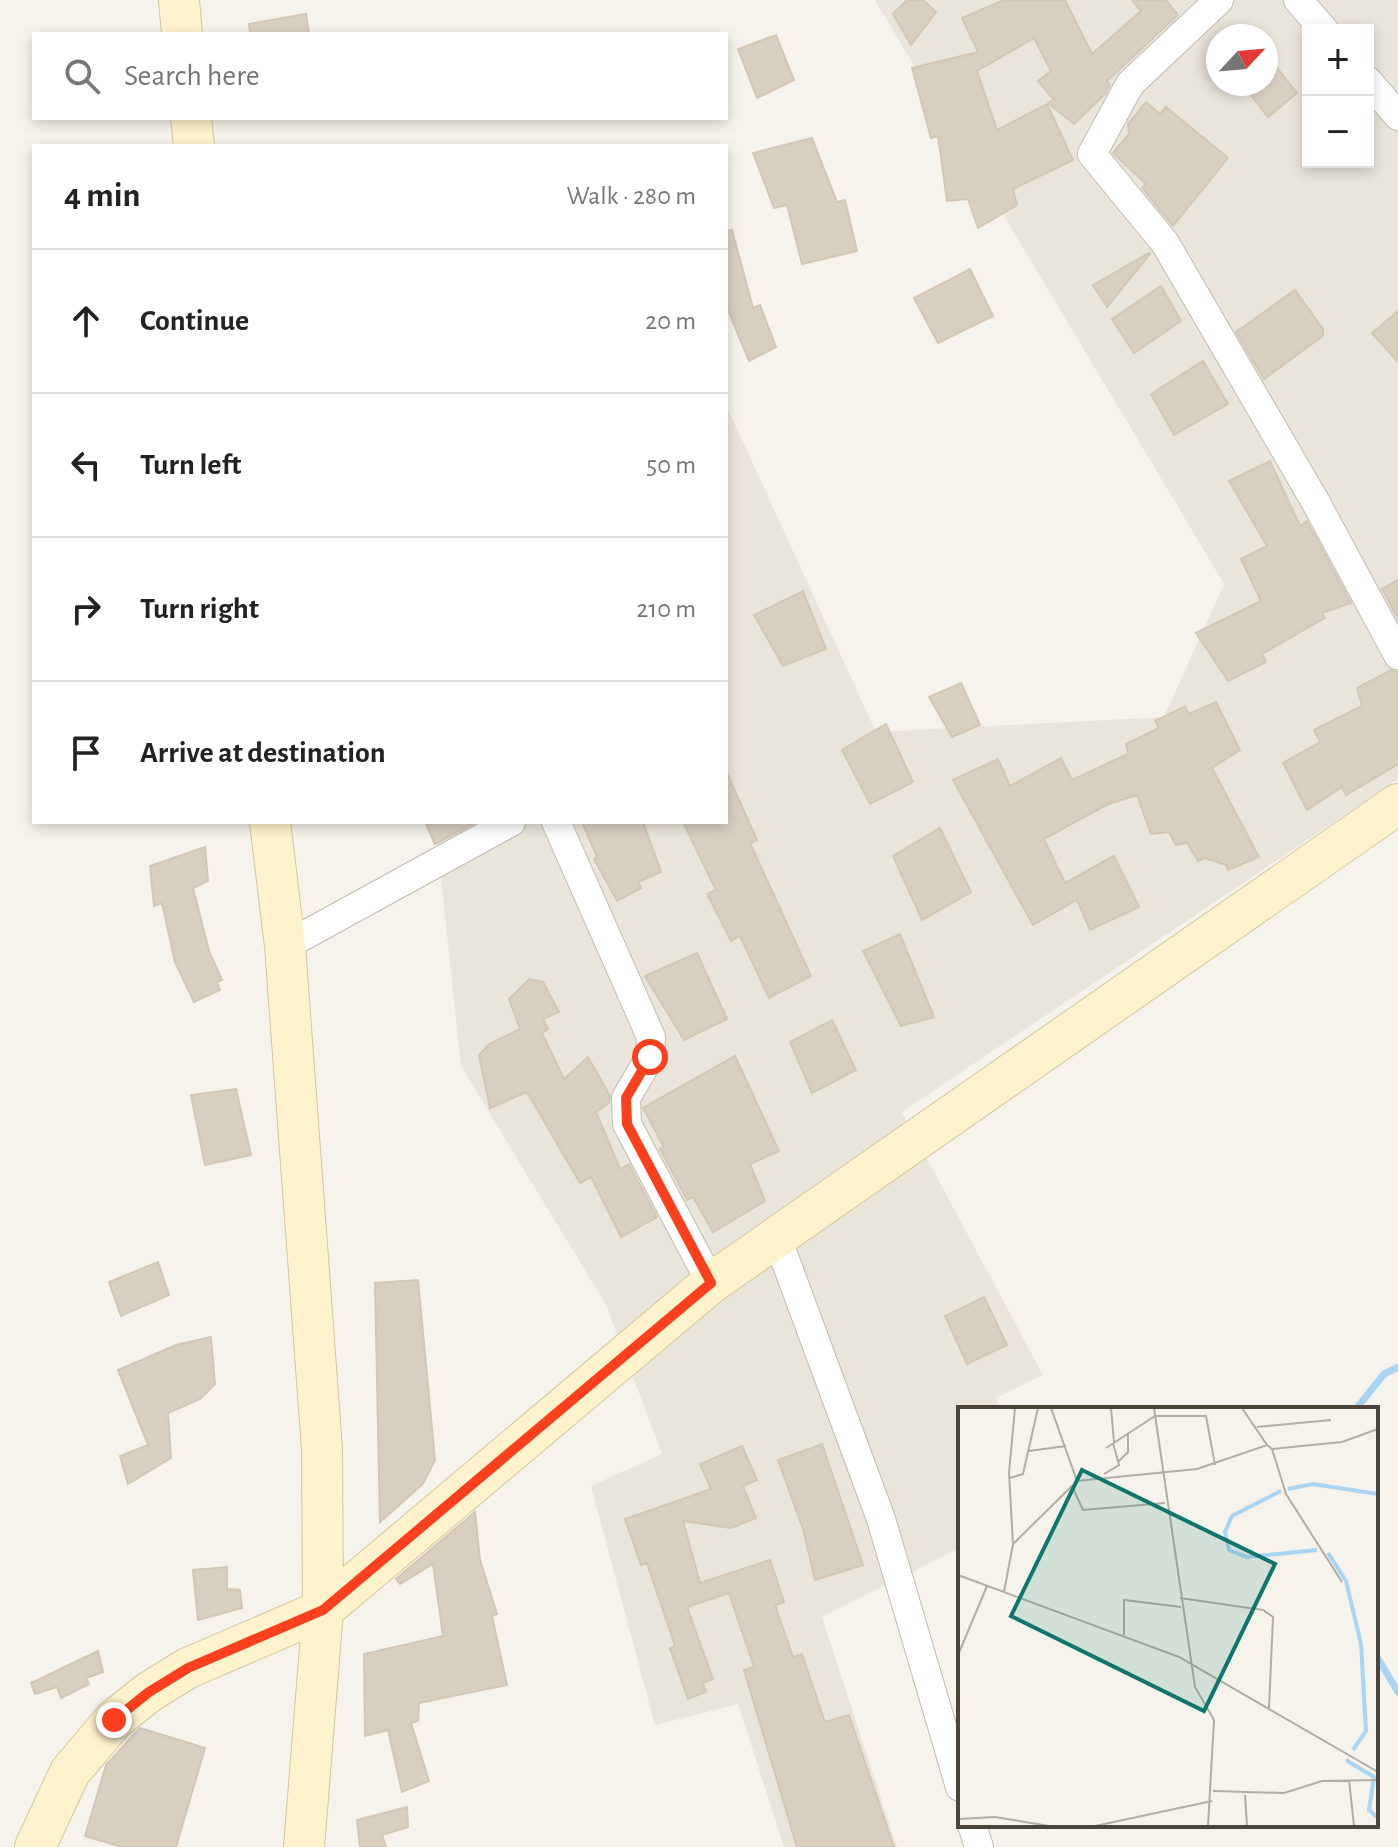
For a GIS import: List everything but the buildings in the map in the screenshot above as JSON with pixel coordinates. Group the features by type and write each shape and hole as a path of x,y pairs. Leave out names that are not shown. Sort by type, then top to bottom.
{"street":[{"path":"179,0 182,32"},
{"path":"1219,0 1130,84 1092,154 1165,243 1315,501 1398,655"},
{"path":"1298,0 1319,24"},
{"path":"1374,88 1398,116"},
{"path":"191,120 194,144"},
{"path":"35,1847 70,1772 114,1720 149,1692 188,1668 323,1610 711,1283 1398,804"},
{"path":"270,824 285,946 322,1449 323,1610 304,1847"},
{"path":"285,946 507,824"},
{"path":"557,824 651,1037 650,1057 626,1098 627,1124 711,1283"},
{"path":"776,1235 881,1519 958,1780"},
{"path":"973,1827 979,1847"}],"shaded area":[{"path":"875,0 1398,0 1398,779 902,1112 1043,1375 996,1398 999,1407 958,1407 958,1549 822,1617 897,1847 784,1847 738,1704 655,1725 591,1486 662,1454 606,1305 461,1066 435,824 728,824 728,409 876,732 1164,717 1224,584"}],"waterway":[{"path":"1358,1407 1384,1374 1398,1367"},
{"path":"1378,1658 1398,1692"}],"route":[{"path":"114,1720 149,1692 188,1668 323,1610 661,1322 711,1283 627,1124 626,1098 650,1057"}]}
